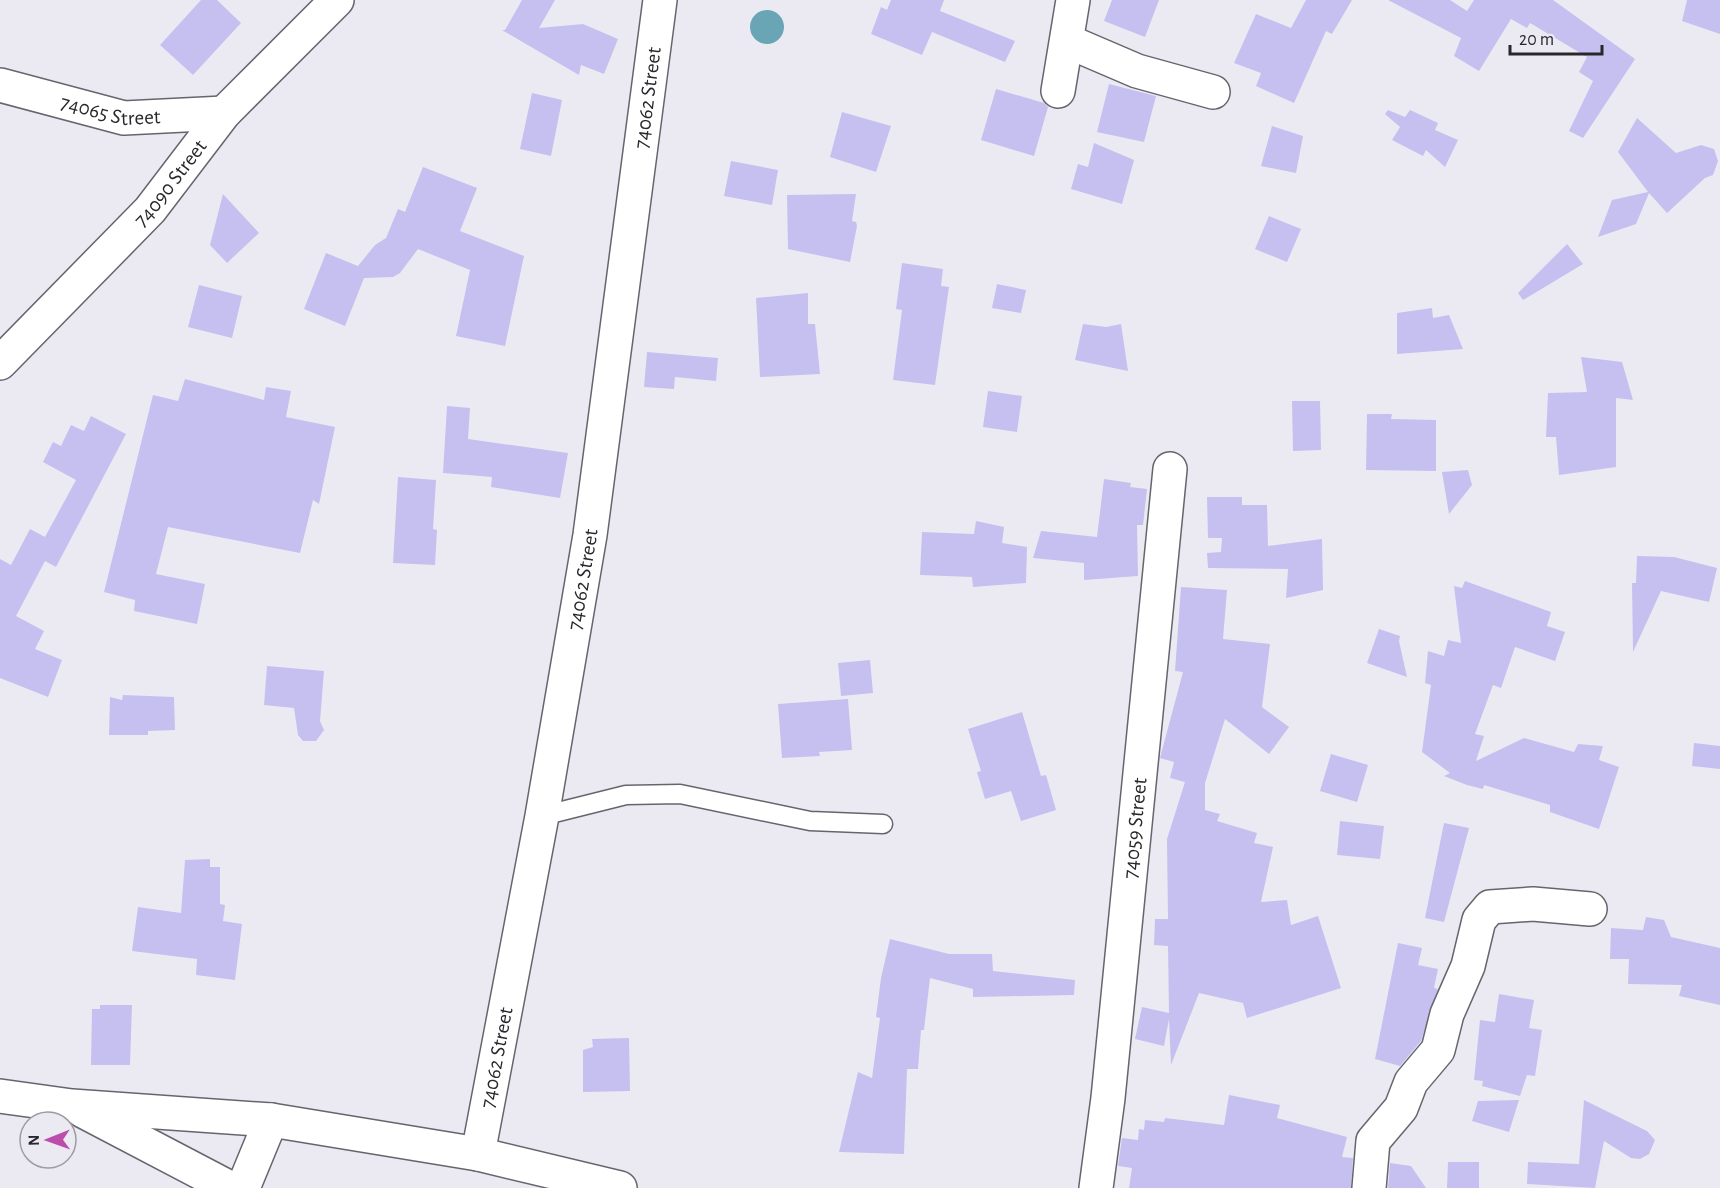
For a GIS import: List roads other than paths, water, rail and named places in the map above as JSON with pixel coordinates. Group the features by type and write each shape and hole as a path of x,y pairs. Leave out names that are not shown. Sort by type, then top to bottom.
{"street":[{"name":"74090 Street","path":"0,363 150,210 224,113 337,0"},
{"name":"74062 Street","path":"478,1154 542,816 590,535 660,0"},
{"path":"1058,91 1073,0"},
{"path":"1067,41 1137,71 1213,92"},
{"name":"74065 Street","path":"0,85 124,118 224,113"},
{"name":"74059 Street","path":"1096,1188 1108,1098 1170,469"},
{"path":"1369,1188 1373,1141 1401,1108 1411,1082 1438,1050 1447,1014 1468,966 1479,920 1490,907 1508,905 1590,909"},
{"path":"0,1096 72,1106 270,1120 478,1154 620,1188"},
{"path":"72,1106 230,1188"},
{"path":"243,1188 270,1120"}],"lane":[{"path":"542,816 626,795 680,794 810,821 883,824"}],"water":[{"path":"767,10 779,15 784,27 779,39 767,44 755,39 750,27 755,15"}]}
